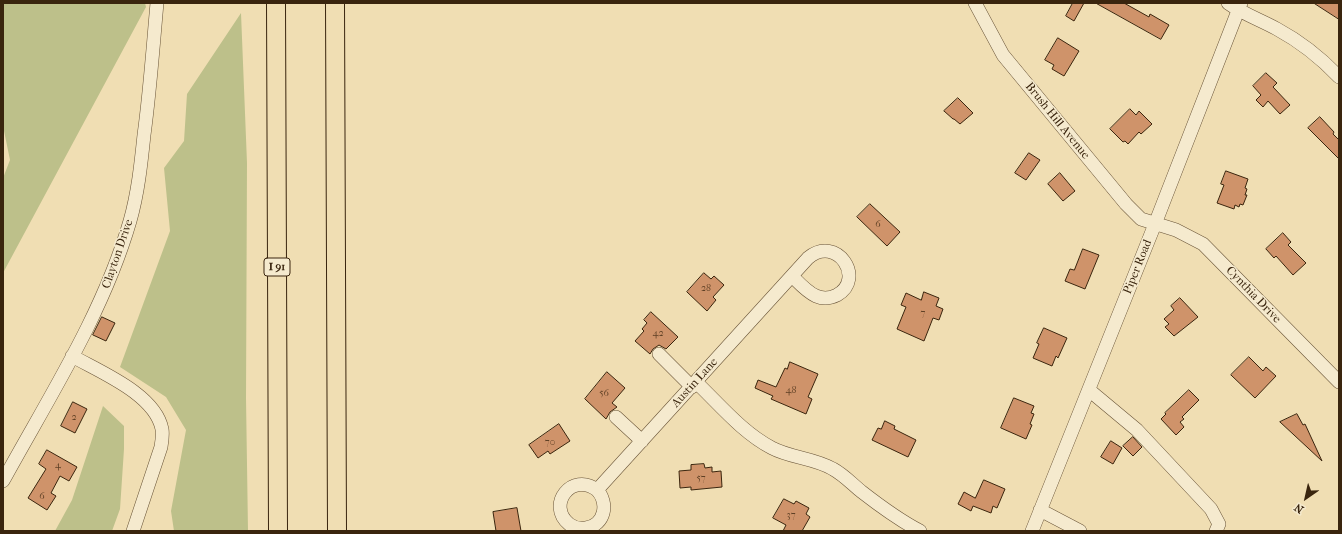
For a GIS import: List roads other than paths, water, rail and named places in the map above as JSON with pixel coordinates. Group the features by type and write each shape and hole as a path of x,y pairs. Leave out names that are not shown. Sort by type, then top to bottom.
{"highway":[{"name":"I 91","path":"276,3 278,531"},
{"path":"335,3 337,531"}],"street":[{"name":"Clayton Drive","path":"3,481 97,309 111,277 124,241 135,201 145,127 157,3"},
{"name":"Brush Hill Avenue","path":"975,3 1003,55 1126,204 1141,219 1155,224"},
{"path":"1236,5 1295,40 1314,54 1339,77"},
{"name":"Piper Road","path":"1032,531 1155,224 1236,5"},
{"name":"Cynthia Drive","path":"1155,224 1176,230 1204,244 1339,382"},
{"name":"Austin Lane","path":"597,490 792,276"},
{"path":"659,354 764,443 780,451 832,468 843,475 883,508 920,531"},
{"path":"72,356 133,392 154,411 159,421 162,433 161,447 133,531"},
{"path":"1089,390 1137,430 1211,509 1219,524 1216,531"},
{"path":"616,417 642,442"},
{"path":"1040,510 1080,531"}]}
